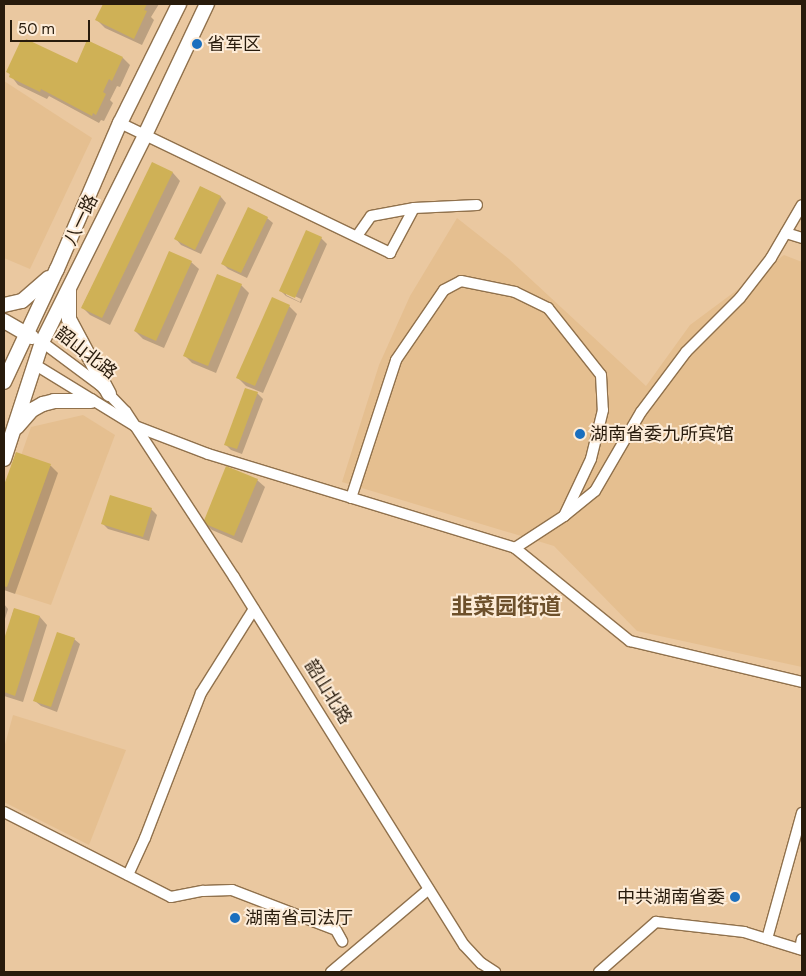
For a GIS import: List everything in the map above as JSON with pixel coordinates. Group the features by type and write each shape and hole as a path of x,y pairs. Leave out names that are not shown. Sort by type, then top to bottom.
{"main road":[{"name":"八一路","path":"4,382 10,351 26,333 57,269 120,123 179,4"},
{"name":"八一路","path":"4,459 42,342 145,135 207,4"},
{"path":"4,305 16,303 30,296 57,269"},
{"path":"69,287 69,319 109,394"},
{"name":"韶山北路","path":"4,321 42,342"},
{"name":"韶山北路","path":"10,351 34,364"},
{"path":"13,431 32,410 43,404 54,401 91,401"}],"street":[{"path":"120,123 390,253 414,208"},
{"path":"515,548 564,516 595,490 641,412 686,352 740,298 771,258 802,205"},
{"path":"358,236 371,216 414,208 478,206"},
{"path":"786,233 802,238"},
{"path":"352,498 396,360 444,290 461,281 514,292 548,308 602,375 603,410 591,459 564,516"},
{"name":"韶山北路","path":"42,342 100,385 126,412 254,609 464,945 481,964 495,972"},
{"name":"韶山北路","path":"34,364 74,387 91,401 135,426"},
{"path":"135,426 208,454 515,548 630,641 802,682"},
{"path":"128,875 145,838 201,692 254,609"},
{"path":"4,812 171,897 203,891 232,890 336,930 342,941"},
{"path":"767,939 802,813"},
{"path":"331,972 429,889"},
{"path":"599,972 656,922 744,932 801,946"}],"shaded area":[{"path":"4,81 92,138 30,269 4,258"},
{"name":"湖南省委九所宾馆","path":"457,218 509,259 646,386 690,325 784,255 802,262 802,667 637,631 554,546 342,482 379,365 410,296"},
{"path":"83,415 115,435 51,605 4,590 4,504 31,427"},
{"path":"13,715 126,750 89,845 4,802 4,748"}],"building":[{"path":"103,4 147,4 144,10 147,11 134,39 95,20"},
{"path":"26,39 77,63 87,40 123,57 112,81 109,79 103,92 106,94 96,115 93,113 92,116 41,89 40,92 9,77 10,74 6,72 21,40 25,42"},
{"path":"152,162 173,172 102,318 81,308"},
{"path":"200,186 221,196 195,250 174,239"},
{"path":"248,207 268,217 241,273 221,264"},
{"path":"306,230 322,237 295,298 279,291"},
{"path":"169,251 192,261 156,341 134,331"},
{"path":"217,274 242,284 208,366 183,356"},
{"path":"272,297 290,305 255,386 236,378"},
{"path":"245,388 258,392 237,449 224,445"},
{"path":"16,452 51,464 7,587 4,586 4,485"},
{"path":"226,466 258,479 234,536 203,523"},
{"path":"110,495 152,508 143,537 101,524"},
{"path":"14,608 40,616 15,696 4,692 4,639"},
{"path":"57,632 75,638 51,707 33,701"}],"place":[{"name":"省军区","path":"197,44"},
{"name":"湖南省委九所宾馆","path":"580,434"},
{"name":"中共湖南省委","path":"735,897"},
{"name":"湖南省司法厅","path":"235,918"}],"district":[{"name":"韭菜园街道","path":"506,607"}]}
